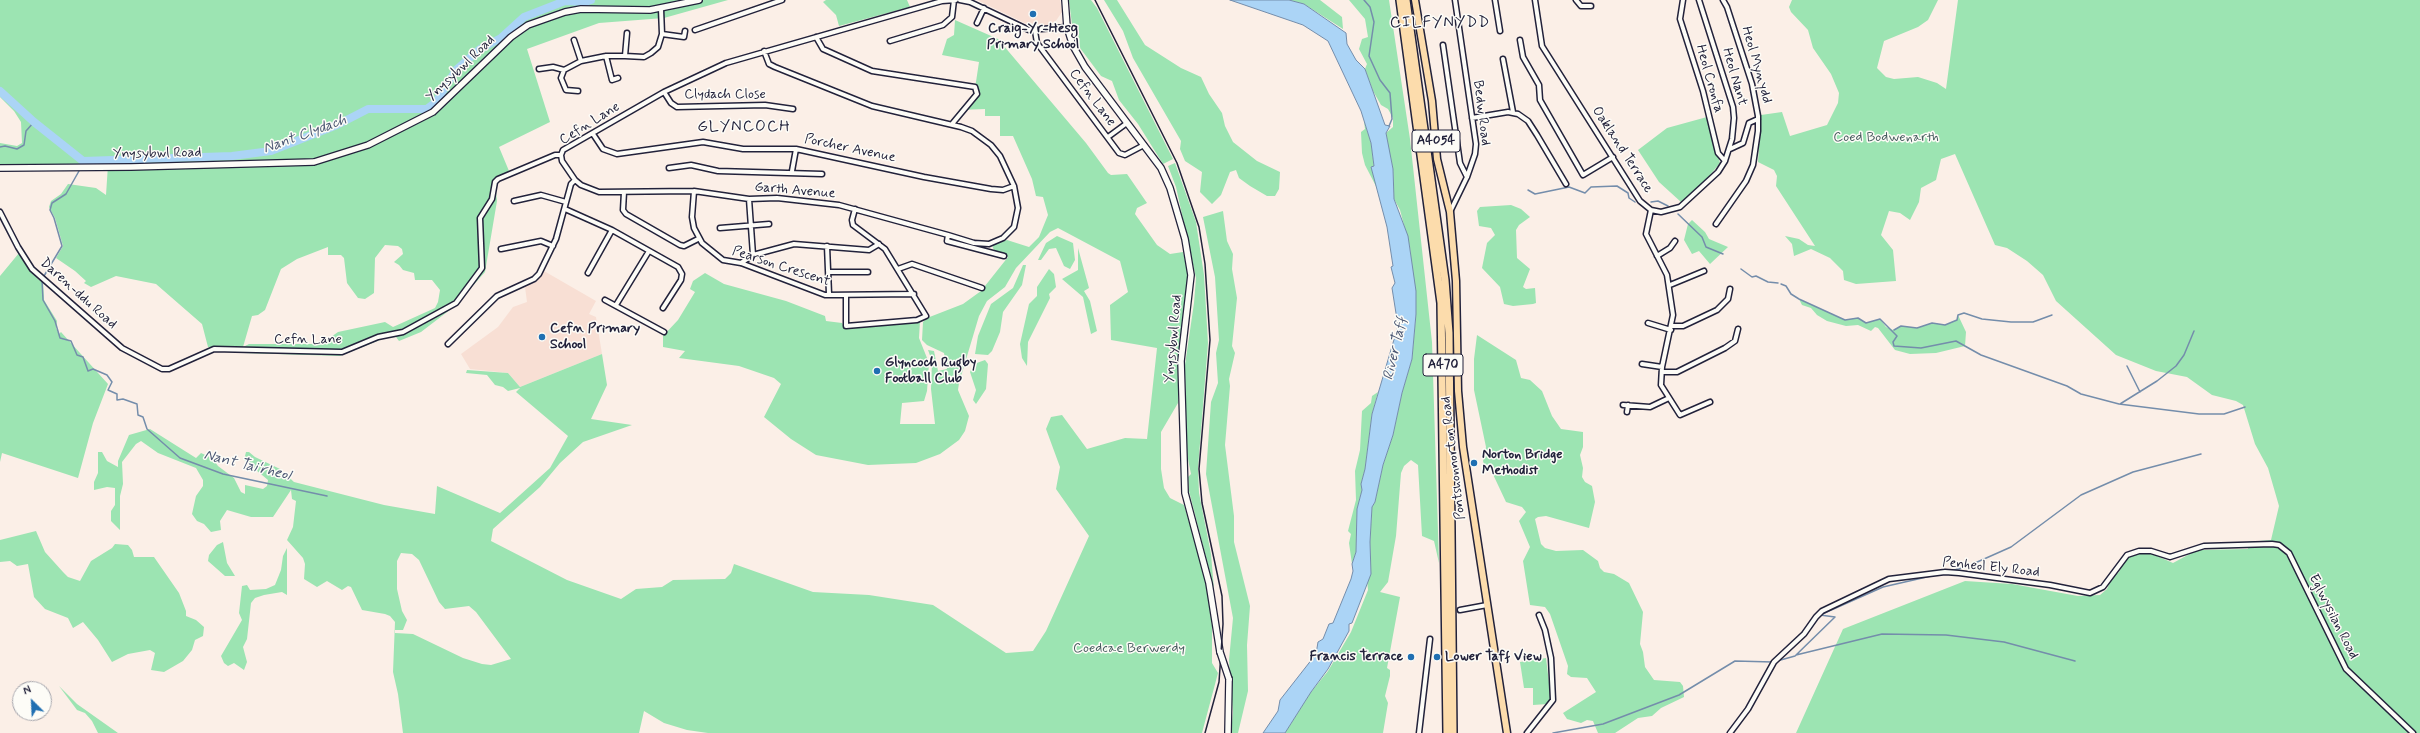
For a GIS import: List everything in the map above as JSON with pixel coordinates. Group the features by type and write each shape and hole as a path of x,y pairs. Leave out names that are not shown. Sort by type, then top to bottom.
{"highway":[{"name":"A470","path":"1400,0 1441,310 1447,733"},
{"name":"A470","path":"1406,0 1444,280 1448,327 1453,733"}],"main road":[{"name":"Ynysybwl Road","path":"0,168 131,167 314,162 368,145 433,112 511,37 528,25 554,15 582,9 661,9 699,0"},
{"name":"Ynysybwl Road","path":"1065,0 1067,26 1073,46 1085,67 1161,168 1170,188 1185,239 1191,274 1181,361 1184,479 1193,526 1209,583 1220,652 1229,679 1228,733"},
{"name":"A4054","path":"1415,0 1432,101 1437,159 1450,212"},
{"name":"Pontshonnorton Road","path":"1450,212 1456,281 1458,391 1463,447 1507,733"}],"street":[{"path":"695,30 782,0"},
{"path":"890,41 943,25 952,17 955,0"},
{"name":"Cefn Lane","path":"165,370 214,349 347,352 378,337 403,332 451,308 480,272 483,264 480,218 492,200 495,182 498,179 555,155 561,156 563,150 664,92 726,63 942,1 955,0"},
{"path":"960,0 984,8 1025,28 1035,31 1067,26"},
{"name":"Bedw Road","path":"1450,212 1467,177 1475,154 1472,118 1454,0"},
{"path":"1495,0 1500,31"},
{"name":"Oakland Terrace","path":"1535,0 1542,46 1640,201 1651,210 1666,212 1680,207 1718,172 1725,161"},
{"path":"1576,0 1581,6 1591,6"},
{"name":"Heol Cronfa","path":"1683,0 1680,20 1703,91 1718,153 1725,161"},
{"name":"Heol Nant","path":"1699,0 1732,107 1734,129 1730,149 1725,161"},
{"name":"Heol Mynydd","path":"1716,224 1737,196 1753,165 1758,119 1752,84 1727,7 1723,0"},
{"path":"977,23 984,8"},
{"path":"578,91 566,90 561,78 564,70 581,61 606,56 644,57 652,53 658,47 662,34 661,9"},
{"path":"662,34 684,37 685,31"},
{"name":"Cefn Lane","path":"1035,31 1037,43 1119,153 1125,156 1144,145"},
{"path":"625,56 628,35"},
{"path":"816,37 823,49 872,71 976,87 977,94 952,124"},
{"path":"1520,40 1523,58 1539,84 1540,100 1583,176 1613,158"},
{"path":"576,42 581,61"},
{"path":"1443,45 1460,163 1467,177"},
{"path":"764,51 771,65 872,106 952,124 972,131 991,145 1000,156 1014,186 1018,208 1017,219 1014,227 1003,238 989,244 974,243 948,235"},
{"path":"606,56 612,80 618,78"},
{"path":"1503,59 1513,112"},
{"path":"539,69 553,67 564,70"},
{"name":"Clydach Close","path":"664,92 671,103 677,107 765,105 793,109"},
{"path":"1472,118 1513,112 1528,121 1566,184"},
{"path":"1730,149 1743,143 1749,123 1758,119"},
{"path":"1108,137 1127,123"},
{"name":"Porcher Avenue","path":"593,134 603,149 618,154 703,142 742,149 796,149 924,177 999,190 1014,186"},
{"path":"792,172 796,149"},
{"path":"448,344 497,296 537,277 553,246 565,209 571,184 575,180 562,161 561,156"},
{"path":"669,168 691,165 718,171 822,174"},
{"name":"Garth Avenue","path":"575,180 581,185 599,192 694,190 749,199 795,200 855,209 948,235 946,241 1004,256"},
{"name":"Pearson Crescent","path":"694,190 692,222 698,239 718,258 741,264 820,294 914,294"},
{"path":"624,192 623,210 626,214 680,245 684,246 698,239"},
{"path":"514,201 541,195 566,202"},
{"path":"749,199 749,225 753,255"},
{"path":"565,209 612,230 678,267 682,274 681,280 663,308"},
{"path":"846,295 846,326 917,320 926,316 898,269 879,244 853,226 852,220 855,209"},
{"path":"1651,210 1646,234 1670,285 1671,328 1662,370 1661,385 1680,415 1710,402"},
{"name":"Daren-ddu Road","path":"0,212 18,247 32,269 122,348 165,370"},
{"path":"720,228 769,224"},
{"path":"588,273 612,230"},
{"path":"501,249 541,241 553,246"},
{"path":"1657,256 1670,248 1675,241"},
{"path":"741,264 753,255 794,244 870,250 879,244"},
{"path":"828,246 829,294"},
{"path":"616,305 649,251"},
{"path":"898,269 912,264 982,288"},
{"path":"1670,285 1704,271"},
{"path":"829,272 868,272"},
{"path":"1648,323 1671,328 1683,326 1716,310 1728,299 1730,289"},
{"path":"605,300 664,332"},
{"path":"1642,364 1662,370 1677,372 1725,348 1735,341 1738,329"},
{"path":"1627,412 1625,405 1650,407 1669,398"},
{"name":"Penheol Ely Road","path":"1730,733 1748,709 1774,662 1804,634 1822,611 1889,579 1945,572 2050,585 2090,593 2103,587 2127,555 2139,551 2151,551 2170,557 2204,546 2272,544"},
{"name":"Eglwysilan Road","path":"2272,544 2279,544 2289,553 2346,669 2413,733"},
{"path":"1460,610 1487,605"},
{"path":"1529,732 1553,700 1551,658 1545,630 1538,615"},
{"path":"1419,733 1430,639"}],"shaded area":[{"name":"Craig-Yr-Hesg Primary School","path":"977,0 1060,0 1062,12 1053,25 1033,27"},
{"name":"Cefn Primary School","path":"544,271 596,301 589,314 596,317 602,354 520,387 508,373 470,369 461,354 498,327 513,307 527,302 525,287 536,282"}],"green space":[{"path":"0,0 728,0 664,18 599,23 527,49 550,122 499,147 509,171 495,183 497,201 485,272 455,306 421,332 399,341 396,337 385,338 340,356 243,353 243,348 208,347 202,324 156,284 116,276 91,287 84,283 86,281 75,271 56,258 63,246 55,218 49,207 51,201 61,194 68,184 96,188 106,195 108,165 0,164 0,143 17,146 22,143 21,122 14,111 0,97","holes":["385,245 398,246 402,249 403,254 394,262 403,270 414,273 415,280 432,280 440,290 438,302 435,308 393,327 385,322 338,332 321,344 249,344 243,347 252,316 258,315 265,310 281,269 297,259 328,247 328,255 341,255 344,258 347,283 358,298 365,299 374,293 375,258"]},
{"path":"826,0 907,0 910,7 839,26 836,15 823,2"},
{"path":"1069,0 1091,0 1097,8 1173,159 1163,164 1138,124 1119,100 1112,81 1101,76 1080,48 1073,33"},
{"path":"1104,0 1117,0 1145,45 1181,68 1201,77 1209,94 1222,113 1225,126 1233,142 1257,161 1280,172 1279,189 1275,196 1267,196 1250,186 1239,178 1236,170 1230,172 1221,195 1212,204 1200,192 1202,172 1185,161 1180,149 1181,141 1133,58 1123,31"},
{"path":"1289,0 1320,0 1342,17 1343,29 1304,4"},
{"path":"1349,0 1389,0 1410,139 1432,342 1439,563 1434,541 1422,536 1418,465 1411,460 1404,466 1401,473 1396,536 1388,582 1380,592 1400,597 1387,668 1390,670 1390,676 1385,696 1388,703 1383,733 1285,733 1311,692 1328,671 1351,632 1368,590 1367,580 1371,574 1370,542 1372,507 1375,502 1383,465 1393,435 1402,393 1412,359 1416,315 1410,248 1400,210 1394,199 1393,169 1386,133 1393,127 1393,118 1388,109 1381,105 1373,91 1365,69 1367,64 1359,49 1362,39 1368,37 1365,19"},
{"name":"Coed Bodwenarth","path":"1792,0 1938,0 1928,20 1918,27 1884,41 1877,68 1886,77 1894,79 1918,77 1937,83 1946,89 1958,0 2420,0 2420,733 1796,733 1843,629 1965,581 2012,584 2078,596 2100,595 2107,589 2112,577 2119,572 2126,557 2139,552 2150,553 2173,563 2197,550 2248,549 2247,542 2271,540 2279,506 2268,468 2255,444 2243,405 2236,401 2212,395 2187,377 2156,371 2116,355 2056,301 2043,275 2027,261 2007,248 1995,245 1955,154 1941,159 1936,180 1921,188 1919,202 1910,220 1900,213 1889,211 1881,235 1893,250 1896,281 1856,284 1844,280 1843,271 1830,258 1811,249 1794,256 1792,244 1785,236 1799,239 1808,245 1815,246 1776,186 1777,176 1774,170 1758,162 1761,115 1782,112 1790,136 1827,125 1838,103 1839,93 1831,74 1813,48 1808,30 1791,12 1789,7"},
{"name":"Coedcae Berwerdy","path":"955,20 998,39 1086,143 1108,173 1111,175 1127,174 1147,203 1137,208 1135,214 1157,245 1170,254 1183,252 1188,274 1186,308 1179,360 1178,403 1161,432 1161,469 1164,488 1170,498 1184,505 1207,583 1212,626 1212,663 1218,673 1202,733 708,733 687,730 664,723 644,711 639,733 403,733 398,694 393,672 395,622 390,616 385,614 362,610 351,587 348,586 342,590 327,581 317,587 304,579 305,564 303,558 287,540 293,527 296,501 292,499 291,490 273,517 251,517 227,510 220,521 221,530 211,532 204,524 197,521 192,514 196,496 203,486 203,480 196,468 158,453 141,441 136,444 122,462 123,484 120,496 120,530 111,521 111,511 115,505 115,488 107,487 94,490 94,482 98,473 98,452 102,452 107,461 118,467 118,461 129,435 150,429 196,458 201,453 212,458 218,466 234,478 241,492 245,494 245,485 263,489 267,486 268,480 244,460 246,452 249,452 255,457 280,469 294,482 384,505 435,514 437,486 500,513 550,468 568,436 516,392 520,388 508,391 503,387 495,385 487,375 466,373 467,370 508,373 520,387 602,354 607,385 591,419 632,425 583,442 560,463 540,487 493,529 491,541 567,580 621,599 636,589 662,587 673,580 725,579 731,573 734,564 813,592 869,595 933,605 1006,653 1033,651 1046,631 1089,536 1056,489 1060,467 1046,429 1051,417 1062,415 1087,449 1125,438 1147,439 1157,348 1111,340 1110,305 1128,292 1120,261 1058,228 1050,232 1016,268 1005,287 987,301 979,316 958,390 969,416 965,431 959,440 940,454 916,463 868,465 816,455 791,439 764,417 781,384 774,378 739,366 679,358 685,351 663,347 663,336 678,320 695,292 690,289 693,281 705,273 724,284 786,301 825,316 826,321 842,323 844,327 875,326 920,321 919,338 929,363 927,391 924,401 902,403 900,424 935,424 931,389 932,361 928,350 934,351 938,371 947,369 944,353 927,345 922,340 923,322 927,318 963,304 981,291 1008,257 995,253 992,245 1007,240 1029,247 1039,237 1048,215 1043,197 1036,196 1032,179 1013,136 1000,136 1000,116 985,116 985,109 959,110 974,95 979,62 942,55 947,39 954,35","holes":["401,553 412,554 419,560 439,602 445,609 469,606 476,612 511,659 491,665 482,664 463,658 413,634 395,633 395,630 403,630 407,620 402,611 397,589 397,561"]},
{"path":"1707,117 1720,163 1700,187 1681,202 1659,182 1638,150 1667,128"},
{"path":"1364,121 1371,143 1374,166 1371,167 1380,194 1365,165 1362,153 1361,132 1365,129"},
{"path":"1175,163 1196,222 1204,275 1208,343 1198,468 1199,493 1211,554 1214,589 1189,491 1188,477 1191,474 1186,449 1185,365 1196,278 1176,187 1168,166"},
{"path":"1511,205 1521,209 1530,217 1519,225 1516,230 1517,258 1530,269 1523,287 1526,289 1535,288 1536,303 1533,304 1513,306 1504,304 1500,287 1482,268 1487,243 1495,235 1491,228 1479,226 1477,211 1480,207"},
{"path":"1223,211 1227,241 1233,254 1232,269 1237,298 1232,346 1235,353 1229,379 1230,386 1225,445 1234,516 1234,542 1250,606 1247,645 1248,691 1238,733 1231,733 1233,712 1229,660 1233,618 1206,474 1211,402 1218,383 1216,353 1219,340 1215,277 1203,217"},
{"path":"1692,220 1705,232 1709,239 1728,247 1710,264 1699,251 1692,254 1684,240 1688,224"},
{"path":"1057,236 1073,243 1075,260 1070,269 1064,266 1056,248 1049,249 1041,260 1038,260 1046,243"},
{"path":"1078,248 1089,288 1084,291 1090,301 1097,331 1091,334 1083,297 1062,279 1078,270"},
{"path":"19,253 31,272 39,280 43,280 44,300 57,321 56,328 59,334 61,332 108,384 93,423 78,478 2,453 0,462 0,276"},
{"path":"1023,265 1026,265 1022,285 1003,312 1000,332 992,351 988,355 975,354 978,336 991,304 1013,288"},
{"path":"1049,269 1054,274 1056,287 1049,294 1050,298 1028,342 1027,366 1022,358 1020,344 1029,304 1037,296 1037,287"},
{"path":"1799,299 1845,320 1858,318 1866,323 1880,319 1886,327 1893,330 1901,326 1917,328 1932,323 1945,325 1957,320 1958,315 1966,332 1965,346 1936,353 1910,354 1895,350 1878,328 1875,327 1871,331 1858,325 1846,326 1827,321 1817,315 1811,308 1802,305"},
{"path":"1477,335 1516,360 1521,378 1530,380 1542,391 1552,416 1561,429 1583,432 1583,447 1580,455 1583,468 1582,477 1585,482 1592,486 1595,502 1589,528 1546,516 1538,517 1535,519 1541,544 1545,548 1556,551 1583,550 1598,561 1600,568 1604,572 1614,574 1629,583 1643,612 1640,644 1643,652 1645,667 1654,680 1680,682 1683,686 1684,697 1661,708 1652,716 1638,718 1615,733 1598,733 1593,721 1587,720 1581,723 1567,719 1563,713 1596,692 1587,678 1571,677 1567,674 1568,666 1550,614 1545,607 1530,605 1523,561 1530,547 1519,521 1526,512 1522,507 1506,502 1490,468 1485,467 1483,461 1486,447 1474,390 1474,359"},
{"path":"985,360 988,364 986,389 976,404 973,400 976,390 970,372 974,364"},
{"path":"1378,392 1372,414 1365,469 1361,484 1362,490 1357,509 1356,552 1352,564 1349,543 1351,534 1348,531 1356,500 1355,471 1360,450 1362,411 1371,403 1372,396"},
{"path":"36,531 45,552 68,577 80,581 91,561 112,548 115,544 128,545 132,550 134,557 154,557 179,593 186,611 186,616 196,620 204,627 203,636 195,640 192,650 183,661 164,672 151,670 155,653 150,650 128,654 112,662 98,640 83,622 73,628 68,618 45,609 34,597 28,564 17,566 10,561 0,562 0,540"},
{"path":"223,542 227,563 235,576 225,576 208,561 209,555 217,545"},
{"path":"287,548 287,595 282,592 255,598 251,603 247,639 243,647 247,662 244,670 234,663 228,666 224,663 221,656 242,620 239,613 242,586 247,585 250,590 266,589 275,585 281,570 283,556"},
{"path":"1546,658 1551,699 1548,704 1533,705 1533,688 1524,688 1520,662"},
{"path":"59,686 77,704 118,733 98,733 92,721 85,713 77,710"}],"water":[{"name":"River Taff","path":"1230,0 1289,0 1304,4 1346,33 1347,44 1356,60 1365,69 1385,125 1390,126 1386,133 1393,169 1394,199 1408,236 1416,291 1416,314 1412,359 1402,393 1393,435 1383,465 1375,502 1372,507 1370,542 1371,574 1352,623 1349,624 1349,631 1328,669 1311,692 1285,733 1263,733 1278,711 1280,700 1316,654 1318,642 1323,639 1329,624 1333,623 1353,571 1352,564 1356,552 1357,509 1362,490 1361,484 1365,469 1372,414 1398,326 1392,288 1395,283 1391,267 1393,266 1387,227 1371,167 1374,166 1371,143 1361,111 1328,41 1303,25"}],"waterway":[{"name":"Nant Clydach","path":"0,91 34,122 83,161 232,156 271,151 337,125 368,109 427,109 436,102 456,70 480,49 501,38 524,17 565,1 585,2 591,0"},
{"path":"1364,0 1370,7 1374,22 1369,56 1380,80 1390,93 1392,119 1389,126"},
{"path":"0,147 5,146 17,149 24,145 26,131 34,122"},
{"name":"Nant Tai'rheol","path":"44,276 62,246 54,218 50,210 52,203 66,194 79,171"},
{"path":"1528,190 1535,194 1569,187 1585,193 1591,187 1617,186 1628,193 1629,198 1635,202"},
{"path":"1651,202 1658,201 1668,206"},
{"path":"1678,214 1702,237 1706,247 1723,254"},
{"path":"1741,269 1752,277 1756,276 1768,282 1778,283"},
{"name":"Nant Tai'rheol","path":"42,280 43,300 55,321 60,338 71,341 77,355 83,357 88,371 93,369 107,375 112,382 108,390 117,394 117,400 123,399 137,404 138,415 143,417 147,429 180,458 223,474 327,496"},
{"path":"1781,284 1786,286 1791,294 1799,299 1845,320 1858,318 1866,323 1880,319 1897,336 1893,342 1894,346 1921,348 1956,341 1981,355 2067,386 2081,394 2119,404 2199,414 2224,414 2245,407"},
{"path":"1894,330 1901,326 1917,328 1932,323 1945,325 1957,320 1958,315 1964,313 1982,319 2011,322 2033,322 2052,315"},
{"path":"2120,404 2157,381 2176,366 2184,355 2194,331"},
{"path":"2127,366 2140,392"},
{"path":"1950,571 1966,567 2011,547 2081,495 2133,472 2201,454"},
{"path":"1777,661 1795,656 1835,617 1820,615 1883,587 1931,576"},
{"path":"1796,655 1882,634 1946,635 2004,642 2075,661"},
{"path":"1553,733 1603,724 1679,695 1735,661 1773,662"}],"railway":[{"path":"1095,0 1177,163 1199,227 1205,264 1210,340 1199,469 1202,503 1222,596 1223,624 1219,682 1205,733"}],"place":[{"name":"Craig-Yr-Hesg Primary School","path":"1033,14"},
{"name":"Cefn Primary School","path":"542,337"},
{"name":"Glyncoch Rugby Football Club","path":"877,371"},
{"name":"Norton Bridge Methodist","path":"1474,463"},
{"name":"Francis Terrace","path":"1411,657"},
{"name":"Lower Taff View","path":"1437,657"}],"district":[{"name":"CILFYNYDD","path":"1440,24"},
{"name":"GLYNCOCH","path":"744,128"}]}
